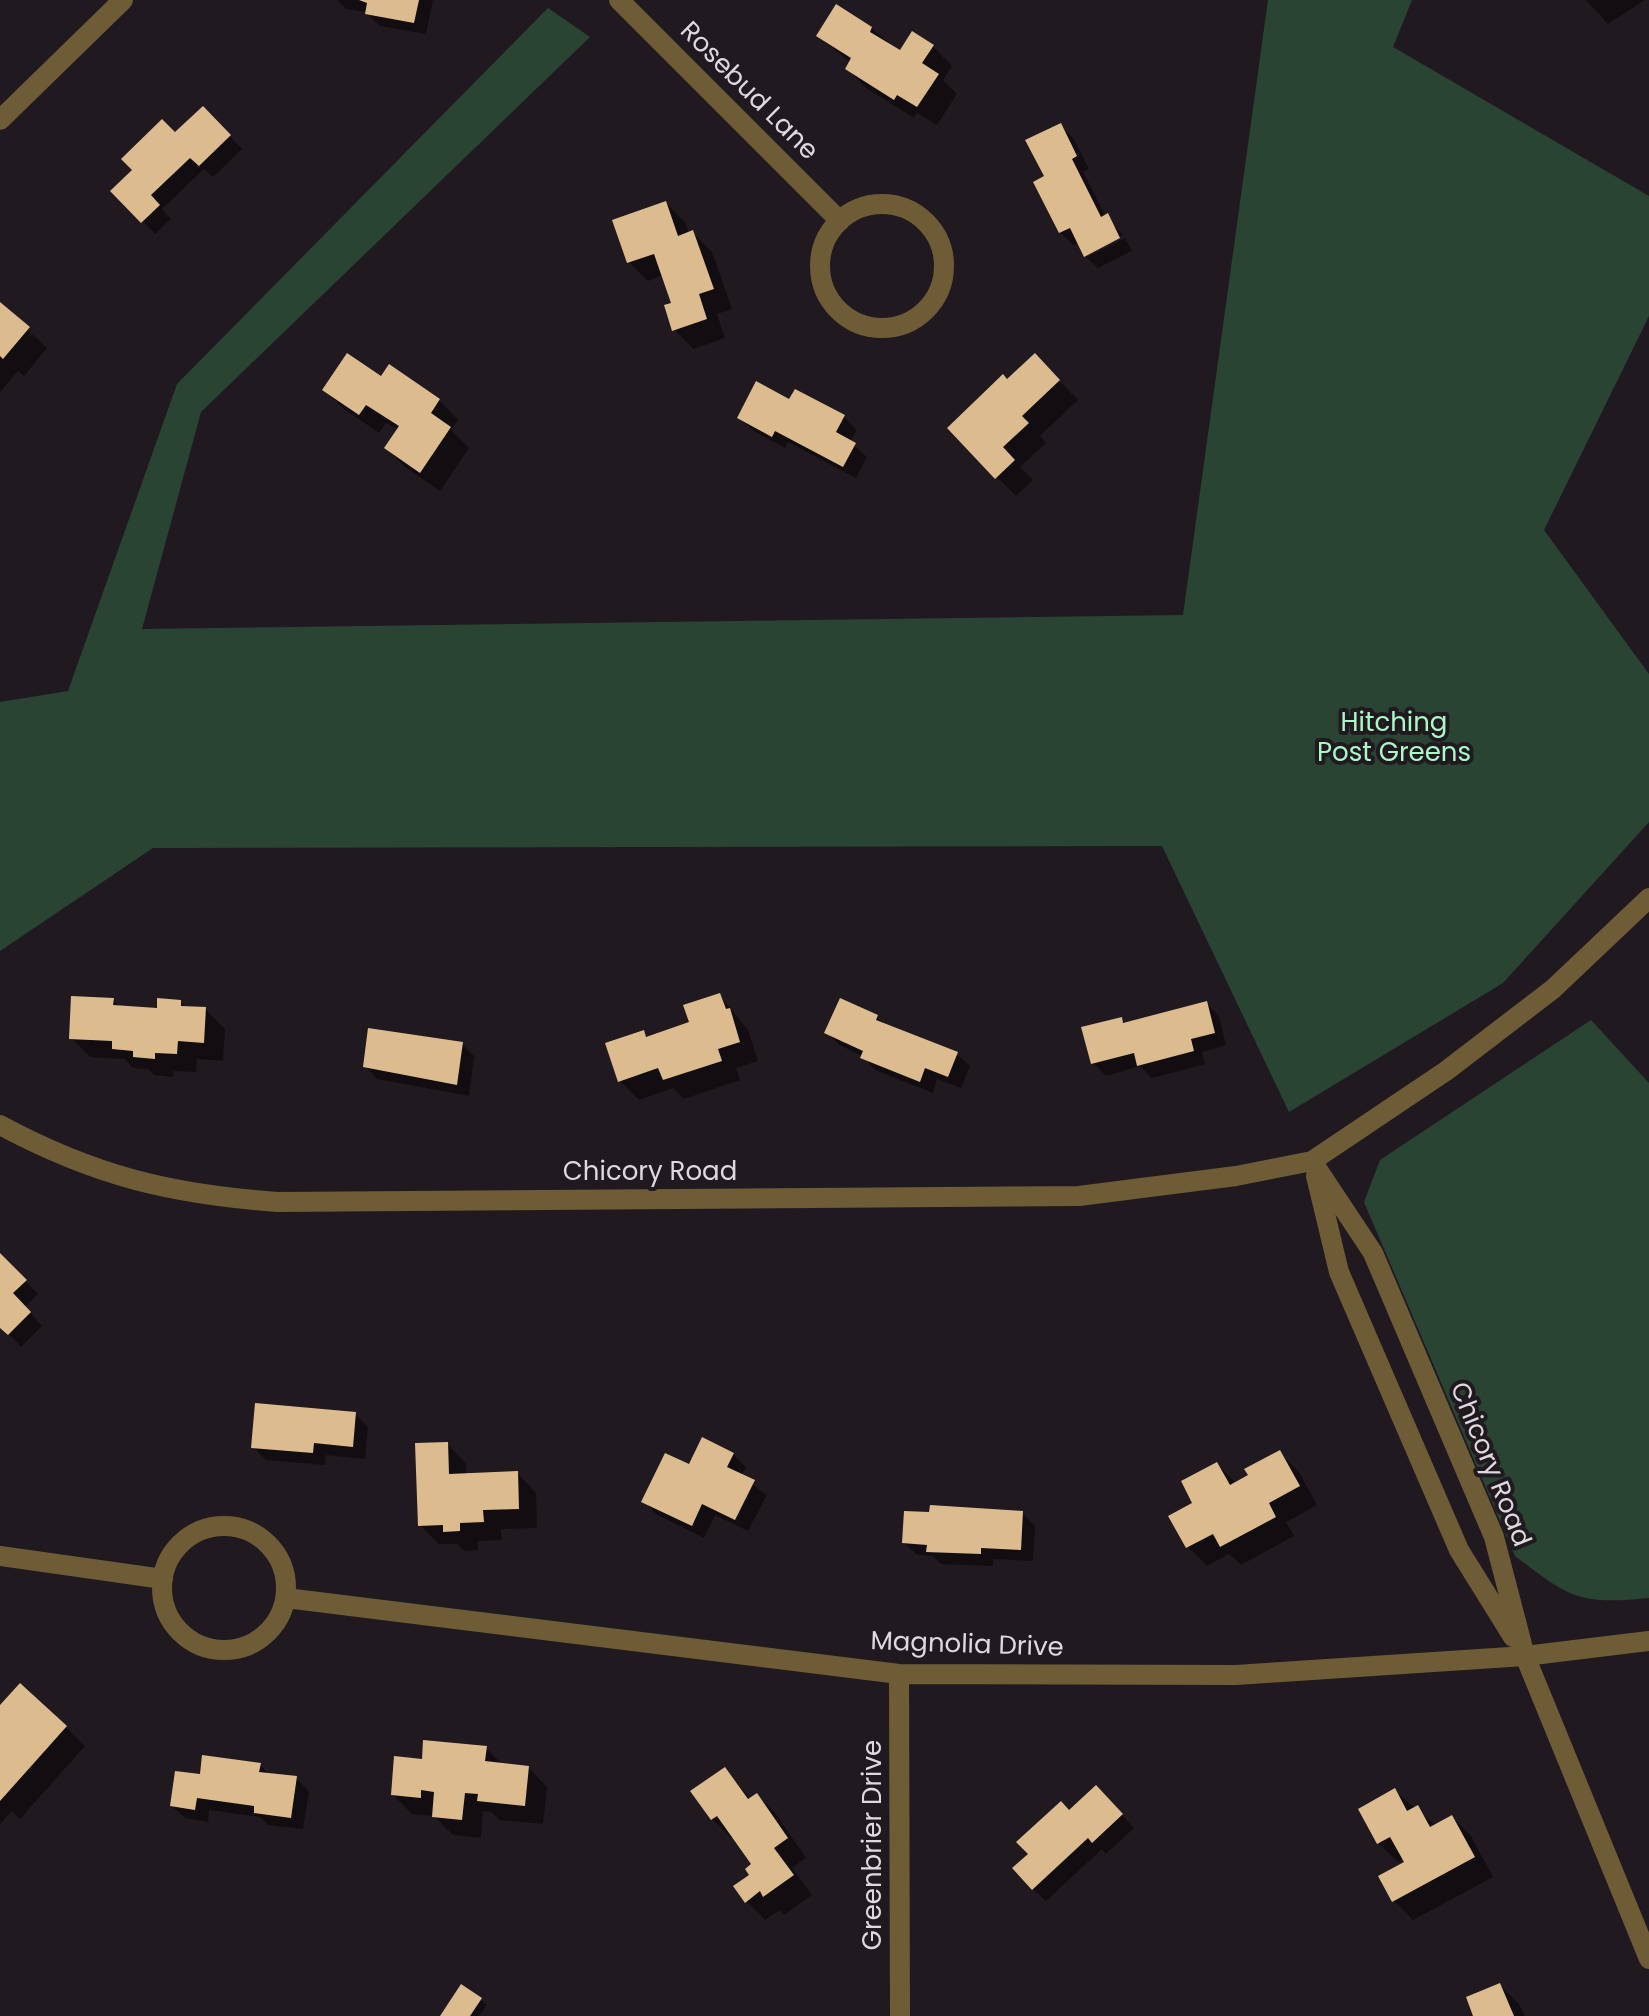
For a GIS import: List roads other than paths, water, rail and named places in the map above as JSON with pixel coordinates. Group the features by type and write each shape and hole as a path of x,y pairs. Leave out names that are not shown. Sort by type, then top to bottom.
{"street":[{"path":"0,120 123,0"},
{"name":"Rosebud Lane","path":"619,0 840,221"},
{"path":"893,205 907,209 929,226 942,251 944,265 938,293 919,316 906,324 875,328 860,324 835,306 821,278 821,263 823,247 840,221 864,207 893,205"},
{"name":"Chicory Road","path":"0,1125 52,1153 125,1180 200,1196 277,1202 1079,1196 1236,1176 1312,1161 1446,1071 1553,989 1649,898"},
{"path":"1312,1161 1339,1272 1459,1550 1525,1656 1649,1959"},
{"name":"Chicory Road","path":"1312,1161 1373,1253 1494,1537 1525,1656"},
{"path":"215,1527 241,1528 264,1540 280,1560 286,1598 268,1632 247,1646 221,1650 196,1644 176,1627 164,1604 163,1579 173,1554 191,1536 215,1527"},
{"path":"0,1556 163,1579"},
{"name":"Magnolia Drive","path":"286,1598 899,1674 1236,1675 1525,1656 1649,1641"},
{"name":"Greenbrier Drive","path":"899,1674 900,2016"}],"park label":[{"name":"Hitching Post Greens","path":"1394,739"}]}
